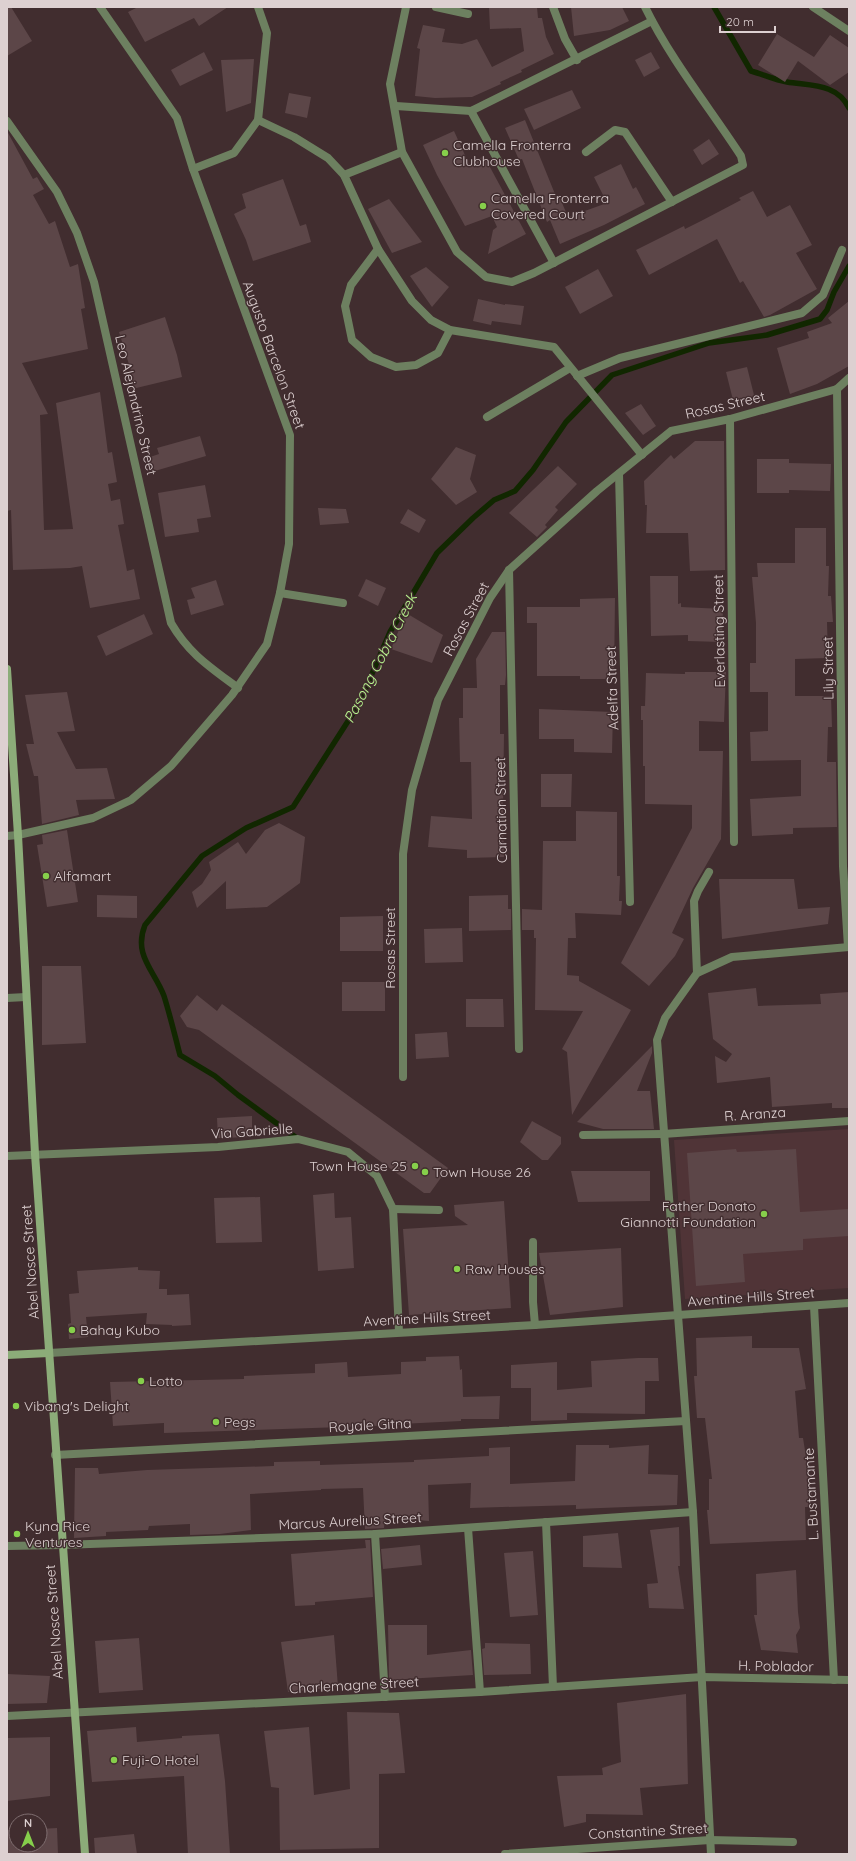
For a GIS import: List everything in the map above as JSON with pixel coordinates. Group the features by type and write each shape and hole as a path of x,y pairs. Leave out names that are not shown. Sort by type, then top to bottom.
{"street":[{"name":"Augusto Barcelon Street","path":"7,836 18,835 93,818 131,800 171,766 238,688 267,644 280,593 289,544 290,435 193,169 177,118 100,7"},
{"path":"193,169 234,153 258,120 267,33 258,7"},
{"path":"406,7 390,84 396,106 402,152 457,252 486,277 512,282 554,263 743,165 742,156 700,96 652,21 645,7"},
{"path":"436,7 468,14"},
{"path":"553,7 565,39 577,60"},
{"path":"813,7 849,31"},
{"path":"396,106 471,111 577,60 652,21"},
{"path":"471,111 554,263"},
{"path":"258,120 294,138 328,158 344,175 378,249 412,301 431,320 450,330 554,347 642,455"},
{"name":"Leo Alejandrino Street","path":"7,121 57,192 77,233 94,282 171,623 179,637 196,656 238,688"},
{"path":"586,152 615,130 625,132 672,202"},
{"path":"344,175 402,152"},
{"path":"378,249 351,285 345,306 352,340 371,357 396,367 416,365 438,353 450,330"},
{"path":"577,376 620,358 802,313 823,295 842,250"},
{"path":"487,417 570,368"},
{"name":"Rosas Street","path":"403,1077 403,854 412,790 438,700 490,598 509,570 619,474 671,431 730,419 837,388 849,378"},
{"name":"Lily Street","path":"837,388 843,866 849,947"},
{"name":"Everlasting Street","path":"730,419 734,842"},
{"name":"Adelfa Street","path":"619,474 630,902"},
{"name":"Carnation Street","path":"509,570 519,1049"},
{"path":"280,593 343,603"},
{"name":"Abel Nosce Street","path":"7,669 18,835 35,1154 84,1854"},
{"path":"697,973 694,901 709,872"},
{"path":"711,1854 693,1512 657,1040 665,1018 697,973 732,957 849,947"},
{"path":"7,998 26,997"},
{"name":"R. Aranza","path":"583,1135 663,1134 849,1121"},
{"name":"Via Gabrielle","path":"7,1156 218,1147 298,1139 348,1152 377,1176 393,1209 399,1332"},
{"path":"393,1209 439,1210"},
{"path":"533,1242 533,1302 535,1324"},
{"name":"Aventine Hills Street","path":"7,1355 535,1324 849,1303"},
{"name":"L. Bustamante","path":"814,1306 834,1680"},
{"name":"Royale Gitna","path":"55,1455 686,1421"},
{"name":"Marcus Aurelius Street","path":"7,1546 375,1534 693,1512"},
{"path":"546,1522 553,1687"},
{"path":"468,1528 480,1692"},
{"path":"375,1534 385,1697"},
{"name":"H. Poblador","path":"702,1677 849,1680"},
{"name":"Charlemagne Street","path":"7,1716 480,1692 702,1677"},
{"name":"Constantine Street","path":"505,1854 710,1840 793,1842"}],"shaded area":[{"name":"Father Donato Giannotti Foundation","path":"849,1129 849,1288 685,1299 674,1140"}],"building":[{"path":"7,7 11,7 32,41 7,56"},
{"path":"138,7 228,7 199,26 194,18 145,42 128,12"},
{"path":"489,7 537,7 538,18 542,18 546,37 554,54 521,70 522,72 500,82 501,84 472,97 435,98 415,96 420,49 417,48 423,25 445,29 442,42 462,44 477,39 492,67 524,51 521,28 490,29"},
{"path":"571,7 622,7 629,21 610,30 574,36"},
{"path":"777,34 814,57 830,35 849,48 849,72 830,85 798,61 785,82 758,65"},
{"path":"204,52 213,70 180,86 171,70"},
{"path":"651,52 660,68 644,77 635,60"},
{"path":"254,59 251,103 226,112 221,60"},
{"path":"572,90 581,108 534,130 524,109"},
{"path":"289,93 311,97 307,118 285,113"},
{"path":"525,120 557,199 560,198 568,217 607,203 594,177 621,164 633,189 636,187 645,204 604,225 560,244 550,220 547,222 522,159 519,160 505,128"},
{"path":"7,131 33,179 37,177 44,189 33,195 49,224 55,221 70,267 78,264 85,308 81,309 88,349 22,363 48,414 40,415 44,530 73,529 56,403 100,392 108,453 112,452 117,482 108,484 111,501 120,499 124,524 118,525 127,571 134,569 140,599 90,608 82,566 70,568 13,570 11,510 7,511"},
{"name":"Camella Fronterra Covered Court","path":"454,131 469,164 484,156 526,234 488,254 493,230 497,227 492,216 465,226 437,175 423,145"},
{"path":"709,139 719,154 702,165 693,150"},
{"path":"283,179 300,226 306,224 311,242 253,261 246,240 234,214 246,208 242,194"},
{"path":"753,191 767,217 790,205 812,245 796,253 817,289 764,317 743,281 740,283 717,239 649,275 636,250 684,226 685,229 701,221 741,200 739,198"},
{"path":"389,199 422,242 392,253 368,209"},
{"path":"426,267 449,287 432,307 410,276"},
{"path":"598,269 613,296 580,314 565,287"},
{"path":"478,299 505,305 524,306 521,325 492,321 491,325 473,321"},
{"path":"849,301 849,366 817,384 790,394 777,348 809,338 807,332 832,323 828,318"},
{"path":"165,317 182,377 128,390 125,376 132,374 119,332"},
{"path":"747,367 755,399 734,404 726,372"},
{"path":"641,404 656,426 643,435 625,413"},
{"path":"200,436 206,456 148,473 144,459 159,454 157,448"},
{"path":"695,441 724,441 725,570 690,571 688,533 646,533 647,505 645,505 644,481 671,455 674,459"},
{"path":"456,447 476,455 470,479 477,492 456,505 431,479"},
{"path":"757,459 789,459 789,463 831,464 830,491 789,490 789,493 757,493"},
{"path":"558,466 577,484 555,507 558,510 545,525 547,527 537,537 509,513"},
{"path":"205,485 211,517 197,519 199,532 165,537 158,493"},
{"path":"318,508 346,509 349,523 320,525"},
{"path":"408,509 426,520 419,533 400,523"},
{"path":"795,528 826,528 826,566 829,566 828,596 831,596 833,622 827,622 828,658 795,659 795,696 831,696 832,727 828,727 827,762 836,762 837,827 793,828 793,834 752,836 750,799 801,796 801,760 751,761 750,732 768,731 768,692 750,692 750,663 756,663 756,623 752,577 758,577 757,563 795,563"},
{"path":"650,576 678,576 678,604 681,603 681,607 723,609 722,642 688,641 688,635 651,636"},
{"path":"366,579 386,588 378,606 358,596"},
{"path":"216,580 224,605 191,615 187,600 195,598 191,588"},
{"path":"615,598 614,679 580,679 580,676 537,676 537,623 527,623 527,607 580,607 580,599"},
{"path":"406,613 443,635 432,663 391,649"},
{"path":"144,614 153,634 106,656 97,636"},
{"path":"492,632 505,632 506,675 505,685 500,685 500,734 504,734 504,857 467,858 467,850 428,847 431,816 472,819 471,762 460,762 459,718 463,718 463,688 477,688 476,659"},
{"path":"685,672 726,672 724,722 699,721 699,751 723,751 721,839 693,888 672,933 684,939 675,956 649,986 621,963 692,828 692,805 645,804 645,766 643,766 643,720 641,720 641,706 645,706 646,673 685,674"},
{"path":"67,692 75,731 57,732 76,769 107,768 115,799 76,800 79,815 42,824 38,776 34,776 26,744 34,744 25,695"},
{"path":"539,709 613,712 612,753 574,752 574,739 539,739"},
{"path":"541,774 572,774 571,807 541,807"},
{"path":"576,811 617,812 617,876 620,876 619,901 622,901 621,915 575,913 576,938 568,938 567,975 579,976 579,981 631,1010 572,1115 567,1052 562,1049 583,1011 535,1010 536,938 534,938 534,930 522,930 522,909 542,910 543,841 576,841"},
{"path":"279,823 305,837 300,883 267,907 226,909 226,881 197,908 192,892 202,884 211,870 209,862 238,842 246,854 265,830"},
{"path":"67,830 78,902 47,907 37,845 43,844 42,835"},
{"path":"719,879 794,879 798,909 830,907 828,924 722,939"},
{"path":"97,895 137,896 137,918 97,917"},
{"path":"508,895 508,909 511,909 511,930 469,931 469,896"},
{"path":"383,916 383,951 340,951 340,917"},
{"path":"462,928 463,962 425,963 424,929"},
{"path":"42,966 81,966 86,1043 42,1045"},
{"path":"342,982 385,982 385,1011 342,1011"},
{"path":"756,988 758,1006 821,1004 820,994 849,992 849,1108 832,1108 832,1103 772,1107 770,1077 717,1083 715,1056 726,1062 732,1054 713,1039 708,993"},
{"path":"197,995 217,1011 222,1004 448,1168 430,1193 424,1193 199,1030 187,1027 180,1016"},
{"path":"466,999 503,999 504,1027 466,1027"},
{"path":"447,1032 449,1057 416,1059 415,1034"},
{"path":"652,1046 652,1053 637,1091 650,1091 654,1129 603,1129 577,1122"},
{"path":"252,1116 252,1137 218,1138 217,1118"},
{"path":"532,1121 561,1137 561,1144 548,1160 542,1160 520,1142"},
{"path":"736,1149 737,1152 796,1149 800,1212 849,1209 849,1236 803,1239 803,1250 743,1254 745,1282 696,1286 687,1153"},
{"path":"571,1171 650,1171 650,1201 578,1202"},
{"path":"334,1193 335,1218 351,1217 354,1268 318,1271 313,1195"},
{"path":"260,1197 262,1242 216,1243 214,1198"},
{"name":"Raw Houses","path":"504,1201 511,1308 409,1315 403,1229 468,1225 455,1216 454,1205"},
{"path":"621,1248 623,1307 550,1315 539,1253"},
{"path":"138,1267 138,1270 160,1271 159,1289 167,1289 167,1295 189,1294 191,1325 172,1326 146,1324 147,1313 86,1317 88,1337 69,1339 68,1324 71,1323 69,1294 79,1293 77,1271"},
{"path":"752,1336 752,1348 799,1348 806,1389 795,1391 799,1438 803,1438 814,1507 805,1507 806,1540 710,1544 707,1510 709,1510 709,1479 712,1479 705,1418 697,1418 694,1376 697,1376 696,1338"},
{"path":"459,1356 460,1370 462,1369 463,1397 500,1396 499,1419 461,1419 461,1421 400,1424 401,1425 164,1433 164,1423 113,1426 110,1382 244,1379 244,1376 315,1373 315,1364 347,1362 348,1377 401,1374 401,1362 426,1361 426,1357"},
{"path":"658,1358 659,1381 645,1381 645,1414 567,1413 567,1420 531,1421 531,1388 511,1388 511,1365 557,1362 557,1390 592,1387 591,1361"},
{"path":"576,1445 609,1445 609,1448 649,1445 648,1474 678,1475 677,1505 576,1509 576,1505 470,1508 471,1483 428,1485 429,1521 385,1517 384,1528 365,1529 363,1488 321,1489 250,1494 251,1530 220,1534 190,1535 190,1524 149,1526 148,1530 106,1532 106,1536 74,1538 75,1468 98,1468 99,1474 147,1470 274,1466 274,1462 320,1461 320,1465 414,1462 414,1460 489,1456 489,1448 510,1447 510,1484 575,1481"},
{"path":"679,1527 680,1566 678,1566 684,1609 649,1608 647,1584 658,1583 650,1530"},
{"path":"618,1533 622,1568 583,1567 583,1536"},
{"path":"365,1540 370,1540 373,1597 315,1602 315,1605 295,1606 291,1554 366,1548"},
{"path":"420,1545 422,1565 383,1569 381,1549"},
{"path":"533,1551 538,1615 510,1617 504,1553"},
{"path":"796,1570 800,1628 796,1635 798,1653 761,1650 754,1615 757,1615 756,1574"},
{"path":"388,1625 427,1625 427,1655 471,1650 473,1675 389,1680"},
{"path":"334,1635 338,1687 288,1692 281,1642"},
{"path":"139,1638 143,1690 99,1693 95,1641"},
{"path":"485,1643 530,1644 531,1674 484,1675 482,1649 485,1648"},
{"path":"7,1674 50,1676 47,1703 7,1704"},
{"path":"686,1694 688,1784 640,1788 643,1815 586,1814 586,1822 564,1827 557,1776 603,1775 602,1768 621,1762 617,1703"},
{"path":"347,1712 399,1713 405,1773 379,1774 379,1848 280,1850 279,1788 271,1787 264,1731 309,1727 314,1795 350,1789"},
{"path":"136,1727 137,1742 182,1738 182,1736 219,1734 225,1781 230,1854 188,1854 184,1776 92,1782 87,1731"},
{"path":"50,1737 50,1796 7,1801 7,1738"},
{"path":"57,1828 58,1854 7,1854 7,1830 8,1853 48,1853 48,1829"},
{"path":"134,1834 137,1854 95,1854 94,1838"}],"waterway":[{"name":"Pasong Cobra Creek","path":"714,7 751,71 782,81 814,85 830,90 844,100 849,108"},
{"name":"Pasong Cobra Creek","path":"298,1139 238,1095 215,1076 180,1055 164,996 143,954 142,936 145,925 202,856 246,828 293,807 359,704 390,632 437,553 494,500 515,491 533,470 566,422 612,375 709,343 767,335 820,319 827,310 834,292 849,266"}],"place":[{"name":"Camella Fronterra Clubhouse","path":"445,153"},
{"name":"Camella Fronterra Covered Court","path":"483,206"},
{"name":"Alfamart","path":"46,876"},
{"name":"Town House 25","path":"415,1166"},
{"name":"Town House 26","path":"425,1172"},
{"name":"Father Donato Giannotti Foundation","path":"764,1214"},
{"name":"Raw Houses","path":"457,1269"},
{"name":"Bahay Kubo","path":"72,1330"},
{"name":"Lotto","path":"141,1381"},
{"name":"Vibang's Delight","path":"16,1406"},
{"name":"Pegs","path":"216,1422"},
{"name":"Kyna Rice Ventures","path":"17,1534"},
{"name":"Fuji-O Hotel","path":"114,1760"}]}
